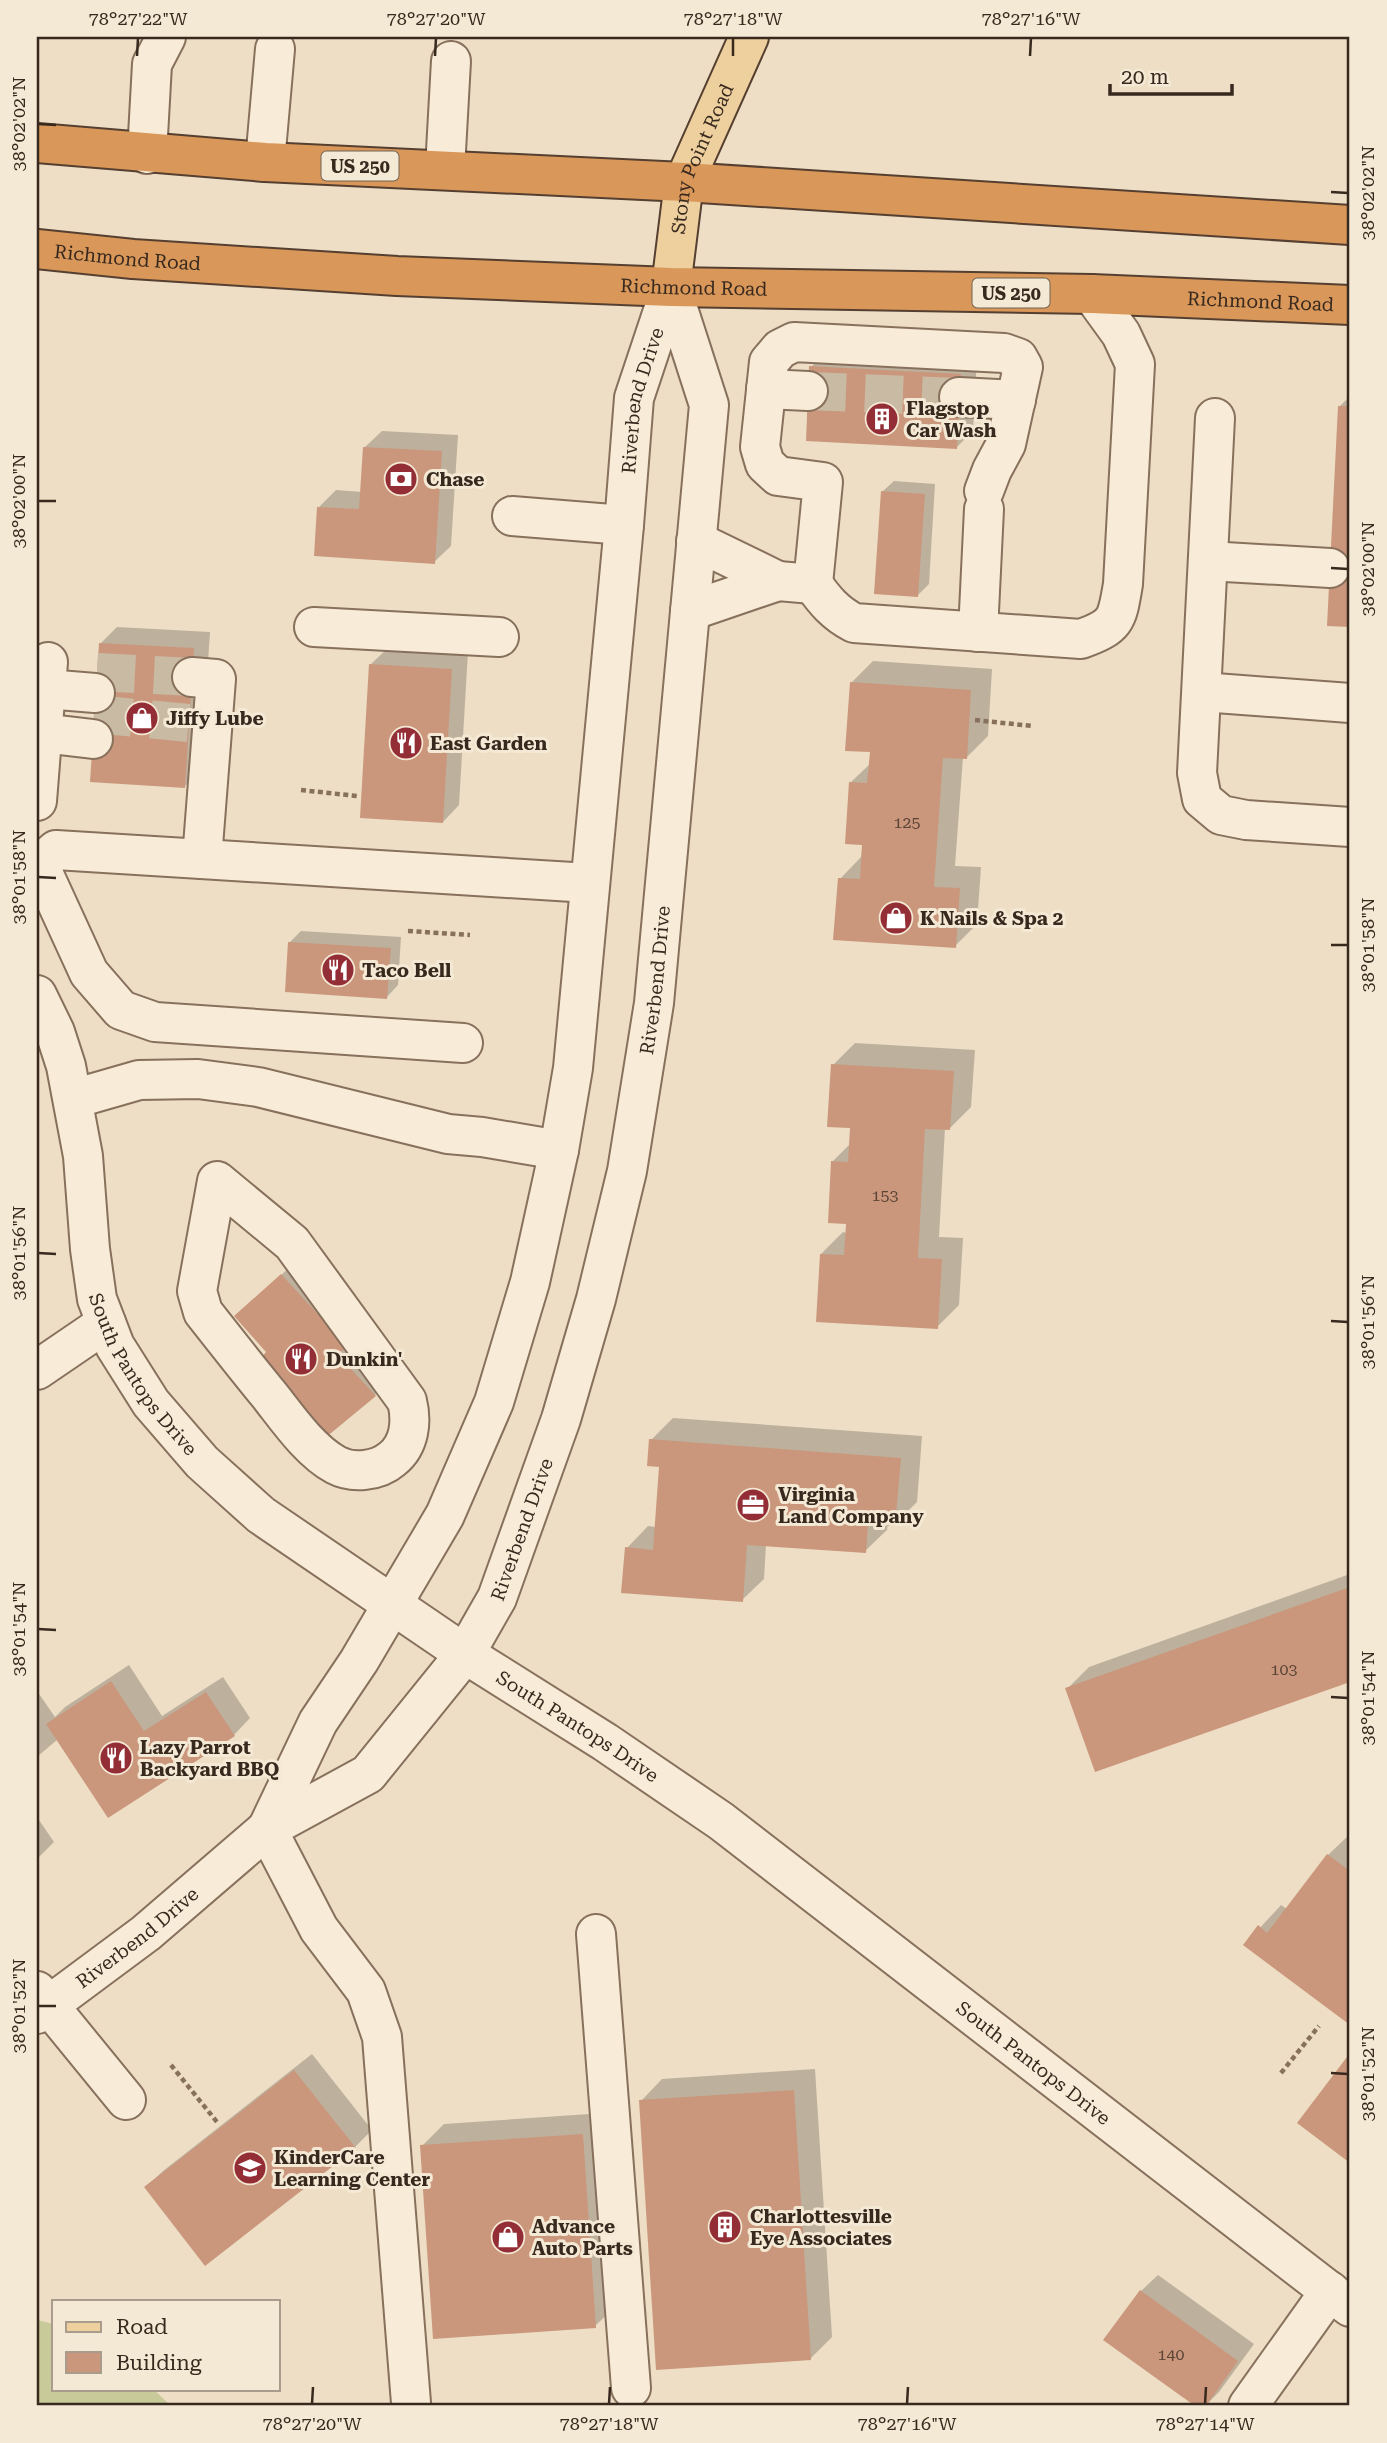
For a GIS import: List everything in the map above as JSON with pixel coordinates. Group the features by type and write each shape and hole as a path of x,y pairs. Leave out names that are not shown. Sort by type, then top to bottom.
{"highway":[{"name":"US 250","path":"37,143 265,162 684,182 1350,225"},
{"name":"Richmond Road","path":"37,249 133,259 397,276 671,287 1092,294 1350,305"}],"main road":[{"name":"Stony Point Road","path":"671,287 684,182 749,37"}],"street":[{"path":"147,154 152,64 166,37"},
{"path":"265,162 275,49"},
{"path":"445,169 451,61"},
{"name":"Riverbend Drive","path":"267,1829 318,1722 394,1604 445,1515 494,1402 530,1282 559,1150 573,1068 634,398 671,287"},
{"name":"Riverbend Drive","path":"41,2004 146,1933 267,1829 368,1774 465,1654 497,1598 561,1419 596,1299 628,1171 654,1003 709,405 671,287"},
{"path":"696,541 796,582 839,615 854,623 1081,639 1106,630 1118,613 1123,584 1135,364 1121,334 1092,294"},
{"path":"796,582 823,482 778,476 765,464 760,447 769,362 780,349 794,342 1004,353 1018,358 1023,368 1006,444 992,470 984,500 978,632"},
{"path":"766,388 808,391"},
{"path":"960,397 1016,400"},
{"path":"1215,418 1197,774 1202,799 1222,815 1246,820 1350,827"},
{"path":"512,516 624,525"},
{"path":"1208,561 1330,568"},
{"path":"690,611 796,582"},
{"path":"314,627 499,637"},
{"path":"46,692 95,705 46,692"},
{"path":"37,802 46,692"},
{"path":"1202,692 1350,703"},
{"path":"200,718 202,859"},
{"path":"463,1043 155,1022 121,1010 89,973 40,854 55,850 589,883"},
{"name":"South Pantops Drive","path":"37,995 55,1032 66,1066 83,1156 97,1299 115,1346 151,1403 202,1462 261,1516 465,1654 605,1742 722,1821 1344,2298"},
{"path":"72,1099 139,1080 198,1079 258,1087 448,1134 559,1150"},
{"path":"217,1181 292,1243 407,1401 411,1418 407,1437 397,1455 388,1462 371,1469 338,1467 298,1432 203,1312 197,1291 217,1181"},
{"path":"37,1370 106,1323"},
{"path":"267,1829 319,1929 366,1991 382,2036 411,2403"},
{"path":"596,1934 631,2388"},
{"path":"41,2004 126,2100"},
{"path":"1248,2406 1344,2298"}],"path":[{"path":"975,720 1032,726"},
{"path":"301,790 357,796"},
{"path":"408,930 470,935"},
{"path":"1281,2073 1319,2026"},
{"path":"171,2065 217,2122"}],"green space":[{"path":"37,2320 52,2324 52,2390 154,2390 171,2406 37,2406"}],"building":[{"name":"Flagstop Car Wash","path":"809,366 961,374 957,449 806,441"},
{"path":"1338,406 1350,406 1350,627 1327,626"},
{"name":"Chase","path":"363,447 442,451 435,564 314,556 317,507 359,509"},
{"path":"881,491 925,494 918,597 874,594"},
{"name":"Jiffy Lube","path":"99,643 194,648 185,788 90,782"},
{"name":"East Garden","path":"369,664 452,669 443,823 360,818"},
{"path":"850,682 971,690 967,759 943,758 934,887 960,888 956,948 833,940 838,878 860,879 862,845 845,844 849,782 867,783 870,752 845,751"},
{"name":"Taco Bell","path":"288,942 391,948 387,999 285,992"},
{"path":"831,1064 954,1071 950,1130 925,1129 918,1258 942,1259 938,1329 816,1322 820,1254 844,1255 846,1224 828,1223 831,1161 848,1162 850,1128 827,1127"},
{"name":"Dunkin'","path":"281,1274 348,1347 337,1354 376,1396 325,1438 257,1363 266,1352 234,1316"},
{"path":"649,1439 901,1458 895,1526 868,1524 866,1553 747,1545 743,1602 621,1593 625,1547 653,1550 659,1467 647,1466"},
{"path":"1350,1587 1350,1682 1095,1772 1065,1688"},
{"path":"111,1681 144,1731 206,1692 235,1736 108,1818 46,1724"},
{"path":"1327,1854 1350,1871 1350,2025 1243,1945 1258,1925 1267,1933"},
{"path":"1350,2053 1350,2163 1297,2123"},
{"name":"KinderCare Learning Center","path":"294,2070 356,2148 205,2266 144,2187"},
{"name":"Charlottesville Eye Associates","path":"794,2090 811,2360 656,2370 639,2100"},
{"name":"Advance Auto Parts","path":"583,2134 596,2328 433,2339 420,2145"},
{"path":"1140,2290 1238,2361 1206,2406 1195,2406 1103,2340"}],"tunnel":[{"path":"808,391 959,397"},
{"path":"97,672 192,677"},
{"path":"94,714 189,723"}],"place":[{"name":"Flagstop Car Wash","path":"882,419"},
{"name":"Chase","path":"401,479"},
{"name":"Jiffy Lube","path":"142,718"},
{"name":"East Garden","path":"406,743"},
{"name":"K Nails & Spa 2","path":"896,918"},
{"name":"Taco Bell","path":"338,970"},
{"name":"Dunkin'","path":"301,1359"},
{"name":"Virginia Land Company","path":"753,1505"},
{"name":"Lazy Parrot Backyard BBQ","path":"116,1758"},
{"name":"KinderCare Learning Center","path":"250,2168"},
{"name":"Charlottesville Eye Associates","path":"725,2227"},
{"name":"Advance Auto Parts","path":"508,2237"}]}
